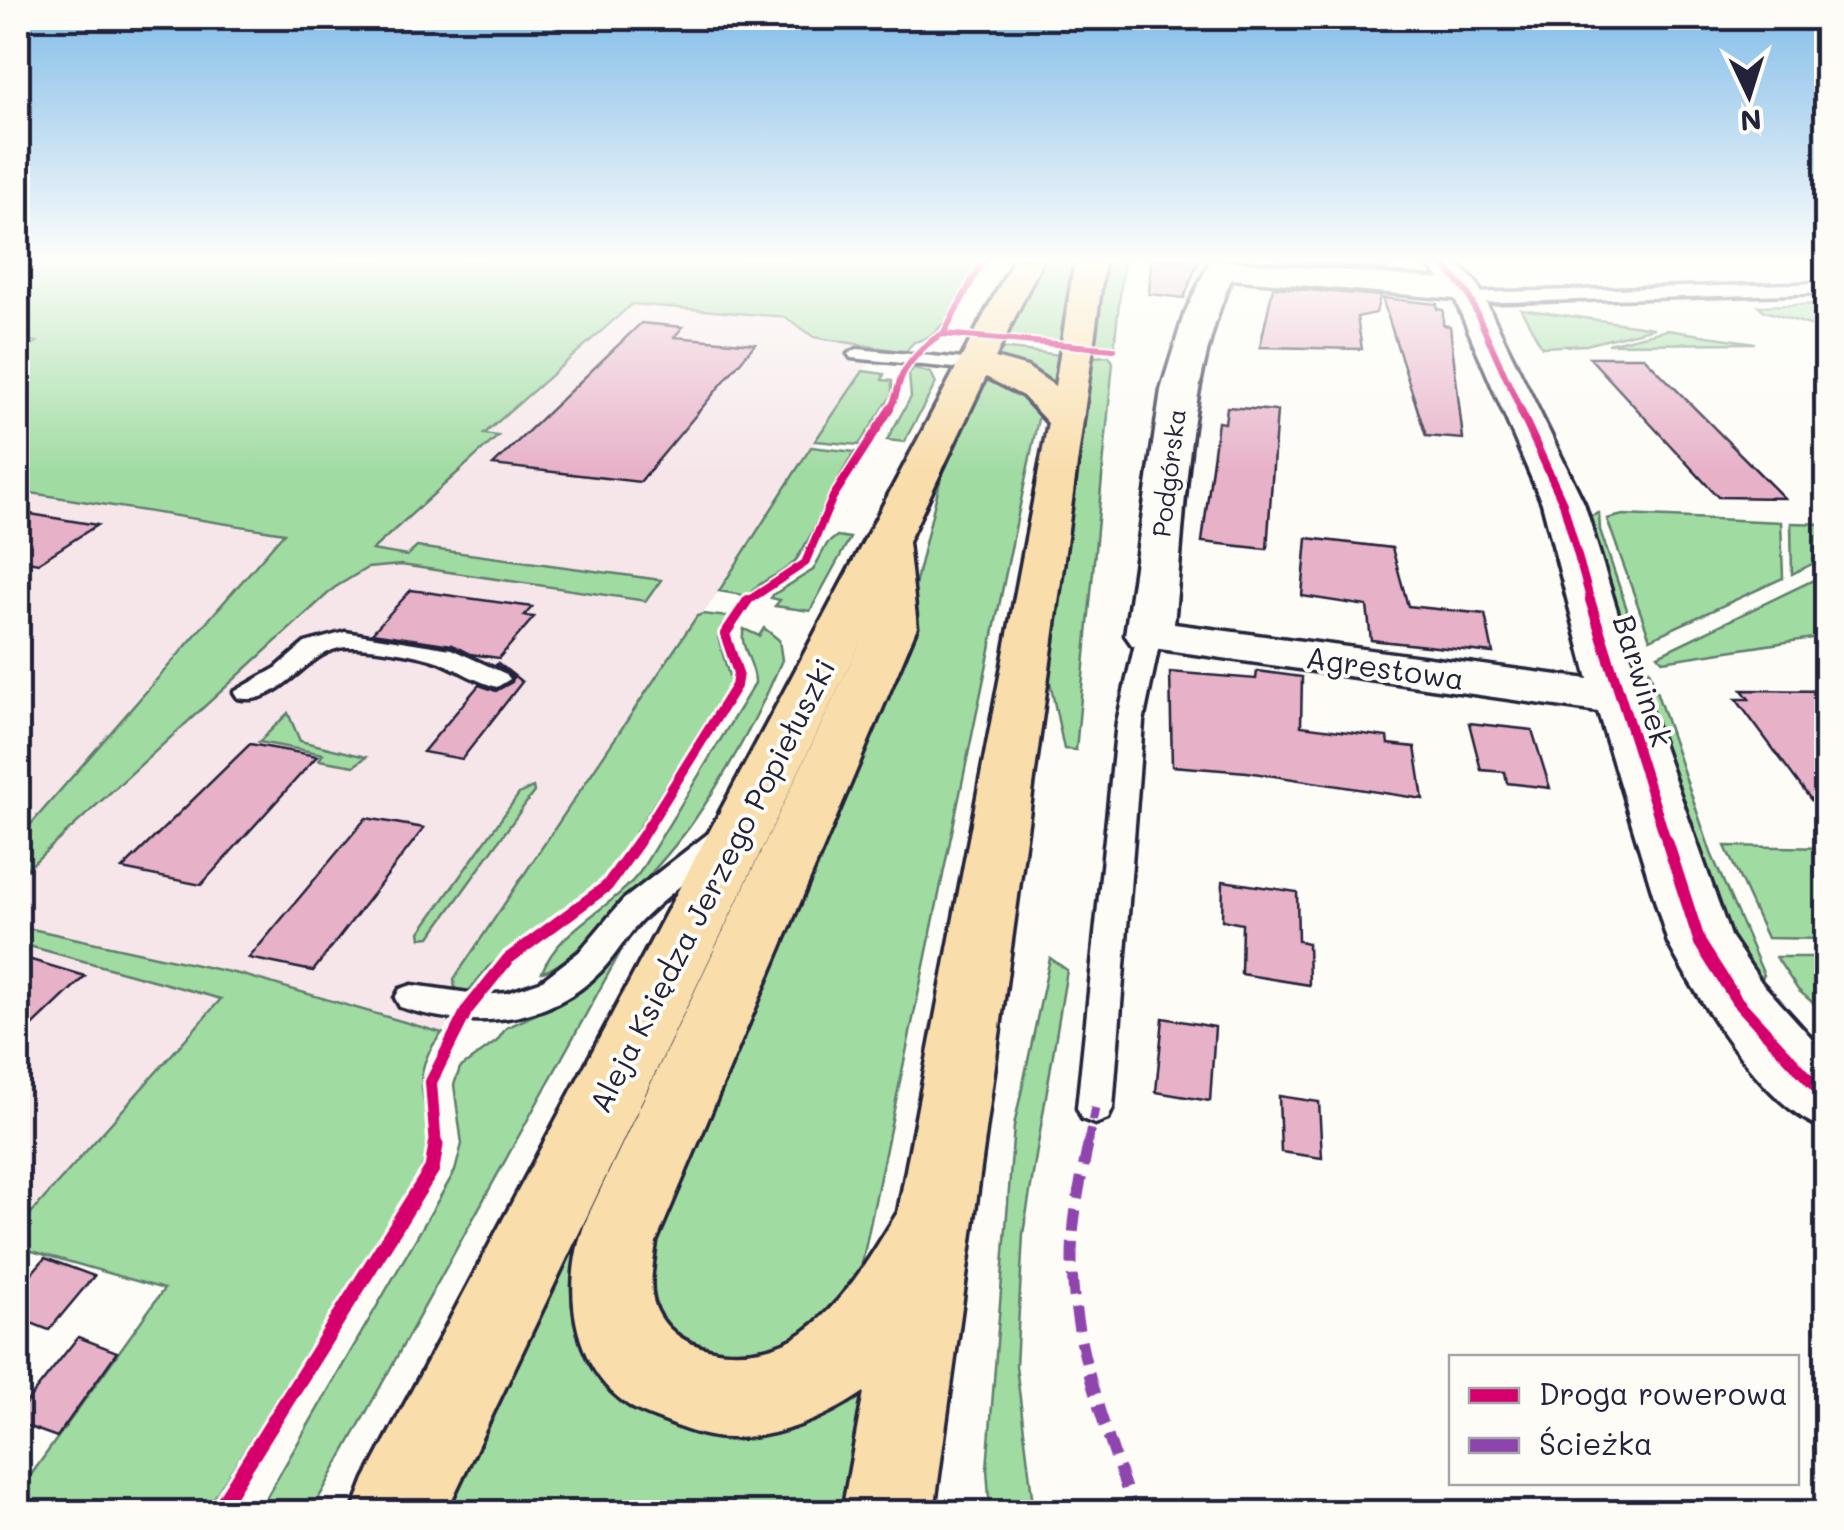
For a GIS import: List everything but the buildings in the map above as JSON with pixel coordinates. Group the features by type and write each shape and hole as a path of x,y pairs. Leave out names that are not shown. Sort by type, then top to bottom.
{"main road":[{"name":"Aleja Księdza Jerzego Popiełuszki","path":"398,1512 991,330"},
{"path":"888,1512 1078,330"},
{"path":"974,365 1005,369 1025,378 1047,396 1064,419"},
{"path":"887,541 893,627 616,1242 608,1272 611,1309 623,1342 648,1370 682,1388 725,1394 766,1392 812,1376 841,1356 863,1334 935,1224"}],"street":[{"name":"Podgórska","path":"1150,636 1178,390 1195,330"},
{"name":"Barwinek","path":"1481,330 1563,503 1620,699 1700,943 1737,1002 1826,1098"},
{"name":"Agrestowa","path":"1150,636 1620,699"}],"lane":[{"path":"857,354 974,365"},
{"path":"1096,1108 1130,722 1138,673 1150,636"},
{"path":"247,692 280,676 314,648 345,639 448,656 496,679"},
{"path":"412,998 462,1011 501,1008 546,993 582,968 636,907 748,816"}],"shaded area":[{"path":"601,330 804,330 814,337 883,346 452,982 467,993 442,1033 243,975 18,1227 18,859 497,438 483,435"},
{"path":"18,491 285,533 18,839"}],"green space":[{"path":"18,330 602,330 484,434 498,436 372,550 407,556 417,547 661,580 646,601 401,565 367,568 334,588 18,877 18,839 284,533 18,491 18,353 37,342 18,339"},
{"path":"804,330 936,330 914,342 905,352 814,337"},
{"path":"1009,330 1064,330 1064,344 1005,338"},
{"path":"1095,330 1116,330 1114,348 1093,346"},
{"path":"1533,330 1644,330 1586,345 1542,347"},
{"path":"1665,330 1755,343 1608,344"},
{"path":"1000,348 1062,355 1056,385 995,361"},
{"path":"1109,356 1113,362 1076,750 1064,749 1049,677 1092,357"},
{"path":"914,368 931,373 936,383 904,442 887,440 911,397 909,374"},
{"path":"863,371 884,374 882,380 892,381 892,395 859,445 815,441"},
{"path":"989,373 1038,405 1039,414 859,1278 790,1353 712,1360 652,1321 636,1245 905,627 947,452"},
{"path":"811,447 855,452 798,557 748,596 719,591"},
{"path":"1599,513 1600,530 1640,648 1625,656 1585,518"},
{"path":"1623,515 1781,522 1783,578 1650,639 1607,519"},
{"path":"1791,523 1826,524 1826,557 1792,574"},
{"path":"837,536 850,538 810,611 775,606 780,600 771,598 773,595 813,570 827,544"},
{"path":"1826,574 1826,636 1663,661 1658,655"},
{"path":"697,616 728,617 718,637 731,683 608,876 488,967 467,993 455,991 454,979"},
{"path":"874,622 581,1333 872,1384 843,1512 443,1512 867,624"},
{"path":"764,628 779,640 782,660 742,743 706,803 682,837 598,930 576,951 542,972 561,943 640,872 755,683 743,642 744,629 759,636"},
{"path":"1649,670 1711,853 1764,975 1760,981 1725,936 1631,673"},
{"path":"288,713 300,741 366,757 354,766 319,760 323,754 259,742"},
{"path":"533,787 534,792 430,937 421,938 420,932 519,794"},
{"path":"1725,846 1826,848 1826,939 1767,938"},
{"path":"18,926 243,975 442,1033 424,1065 422,1092 428,1148 414,1185 205,1512 18,1512 18,1493 164,1289 18,1247 18,1228 221,999 18,943"},
{"path":"622,949 311,1512 258,1512 455,1171 462,1144 454,1085 460,1068 497,1041 506,1028 571,998"},
{"path":"1776,957 1826,957 1826,1014 1798,990"},
{"path":"1050,958 1067,970 1023,1234 1016,1366 1034,1512 990,1512 987,1469 1014,1126"}],"marked path":[{"path":"1095,1108 1075,1217 1073,1282 1089,1370 1134,1512"}],"cycle path":[{"path":"217,1512 432,1169 436,1144 431,1082 457,1026 508,959 580,908 619,873 736,686 738,673 725,634 749,598 805,563 833,497 898,397 900,378 934,337 945,330"},
{"path":"1485,330 1563,503 1606,656 1700,943 1737,1001 1826,1098"},
{"path":"943,334 1114,349"}]}
